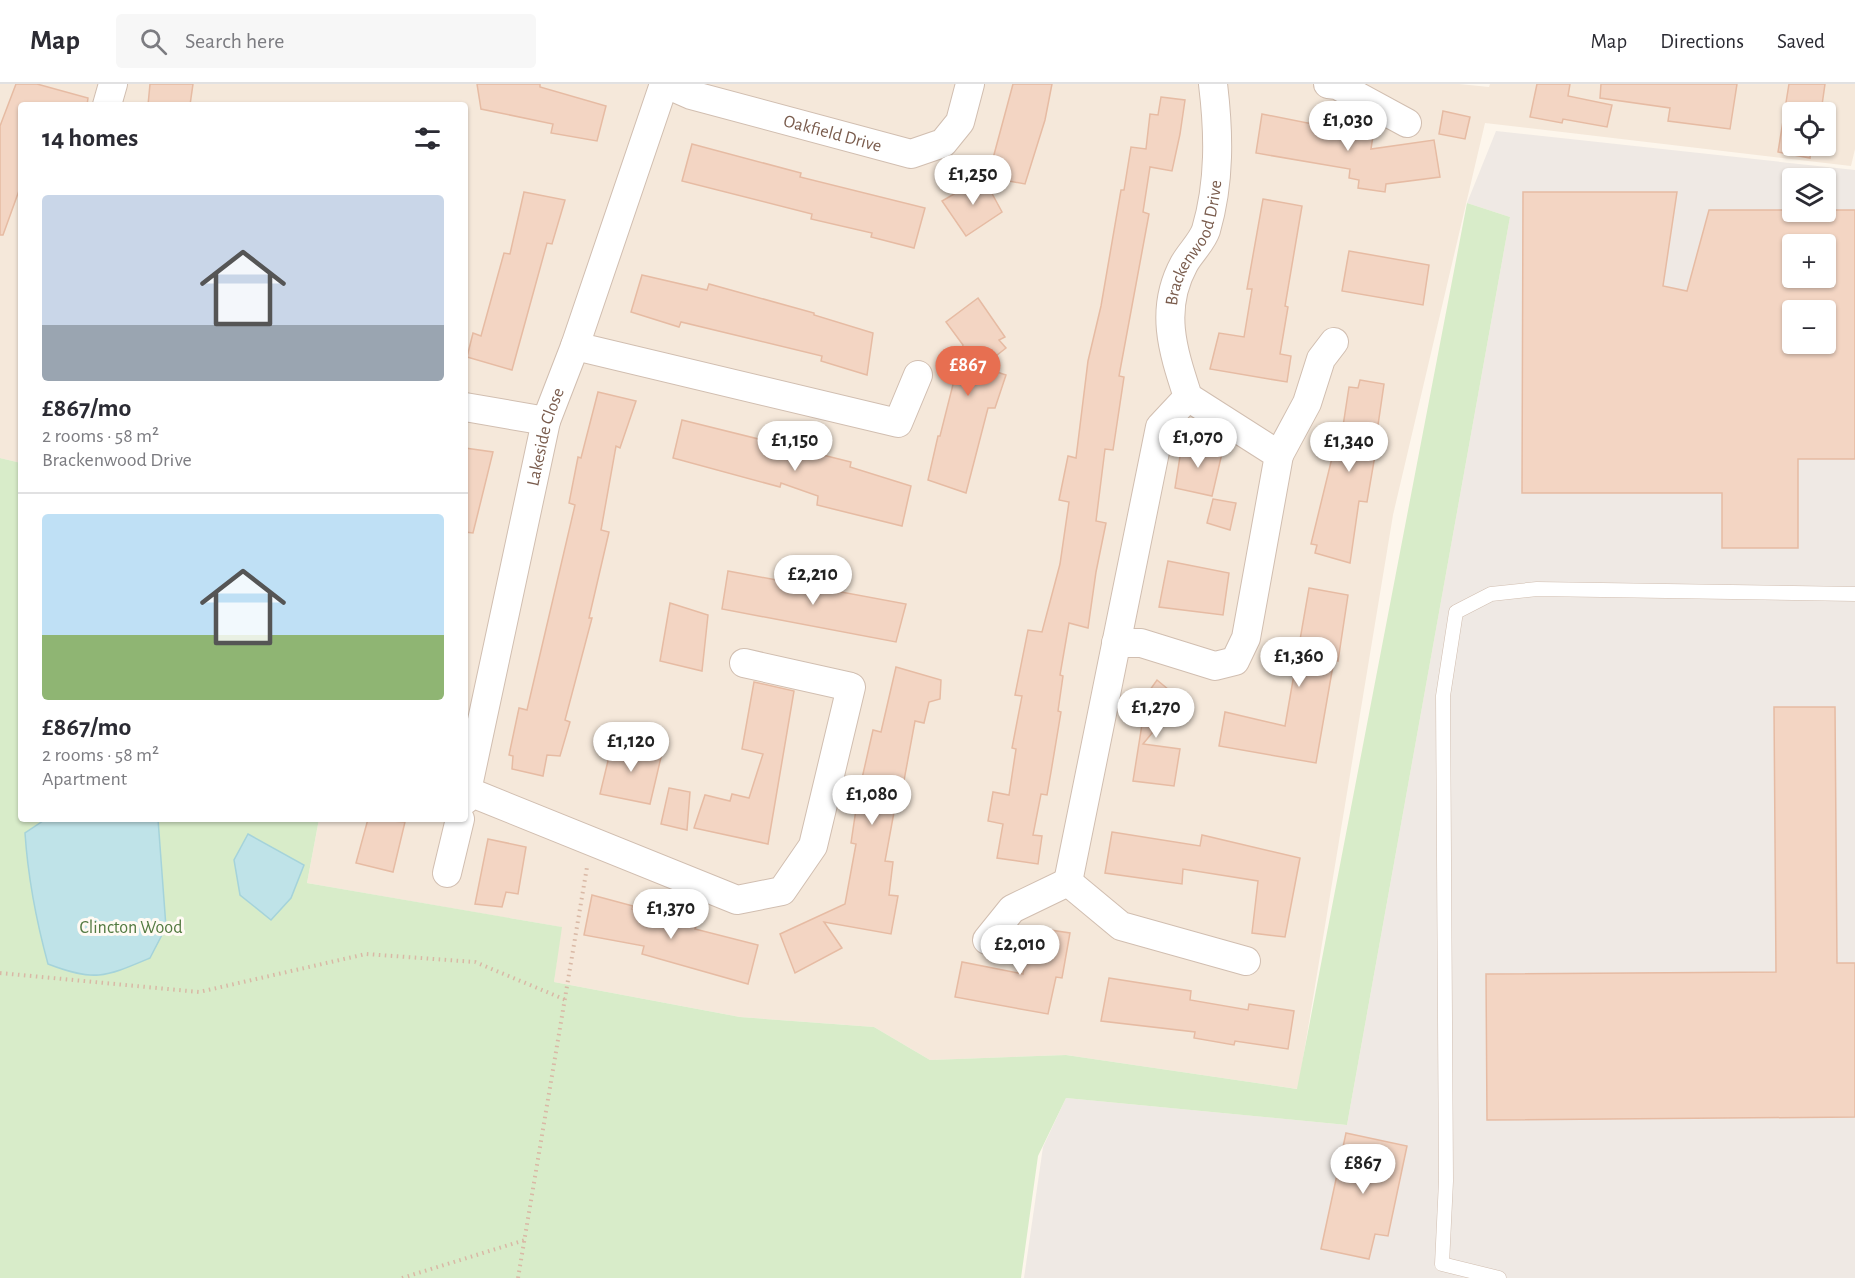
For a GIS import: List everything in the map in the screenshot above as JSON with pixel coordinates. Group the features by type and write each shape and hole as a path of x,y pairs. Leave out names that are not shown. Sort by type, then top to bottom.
{"street":[{"path":"108,102 114,84"},
{"name":"Oakfield Drive","path":"679,87 911,154 943,143 960,122 970,84"},
{"name":"Brackenwood Drive","path":"1188,397 1169,334 1170,302 1183,265 1205,232 1215,184 1219,149 1215,84"},
{"path":"1328,84 1337,85 1407,123"},
{"name":"Lakeside Close","path":"468,786 546,422 679,87"},
{"path":"1116,643 1141,643 1215,666 1235,661 1246,638 1279,455 1307,403 1321,358 1334,342"},
{"path":"575,346 898,423 918,375"},
{"path":"1068,882 1160,427 1188,397 1279,455"},
{"path":"468,408 546,422"},
{"path":"468,796 591,841 736,900 782,891 813,846 851,687 744,663"},
{"path":"447,873 459,822"},
{"path":"987,940 1012,909 1068,882"},
{"path":"1068,882 1121,926 1246,961"}],"lane":[{"path":"1499,1278 1442,1264 1446,1181 1443,696 1456,612 1491,594 1537,589 1855,594"}],"path":[{"path":"518,1278 591,841"},
{"path":"0,973 199,992 366,954 475,962 566,1000"},
{"path":"402,1278 525,1240"}],"shaded area":[{"path":"0,84 1459,84 1489,87 1490,84 1855,84 1855,149 1851,166 1485,123 1393,515 1298,1089 1066,1055 930,1060 874,1027 740,1017 554,982 561,927 307,883 318,822 468,822 468,102 18,102 18,462 0,458"},
{"path":"1496,131 1855,170 1855,1278 1024,1278 1043,1147 1066,1098 1347,1125 1510,217 1467,203"}],"green space":[{"name":"Clincton Wood","path":"1467,203 1510,217 1347,1125 1066,1098 1038,1156 1021,1278 0,1278 0,458 18,462 18,822 318,822 307,883 562,927 554,982 740,1017 874,1027 930,1060 1066,1055 1297,1089"}],"water":[{"path":"42,822 158,822 166,927 150,958 100,975 77,973 48,964 33,899 25,833"},
{"path":"248,834 304,865 291,898 271,920 240,895 234,860"}],"building":[{"path":"16,84 37,84 88,98 87,102 18,102 18,193 3,235 0,235 0,126"},
{"path":"150,84 193,84 190,102 148,102"},
{"path":"477,84 540,84 540,87 606,106 597,141 551,133 553,124 481,109"},
{"path":"1013,84 1052,84 1045,120 1025,184 988,177"},
{"path":"1537,84 1570,84 1568,96 1612,105 1607,127 1563,119 1562,123 1530,117"},
{"path":"1601,84 1737,84 1730,129 1668,121 1670,108 1600,98"},
{"path":"1789,84 1825,84 1822,102 1786,102"},
{"path":"1161,97 1185,100 1180,134 1172,171 1150,167 1143,212 1149,214 1119,376 1124,377 1113,450 1105,449 1096,521 1106,523 1088,628 1069,623 1060,675 1063,676 1058,711 1061,712 1051,772 1047,795 1041,794 1033,835 1042,836 1038,864 997,858 1003,824 988,821 993,792 1009,795 1016,749 1012,748 1022,696 1015,695 1028,630 1042,632 1060,564 1069,502 1059,500 1068,456 1076,458 1088,361 1101,306 1121,190 1124,190 1131,147 1146,149 1150,114 1158,115"},
{"path":"1443,111 1470,117 1465,139 1439,134"},
{"path":"1262,114 1373,136 1371,149 1434,140 1440,177 1386,184 1385,192 1358,188 1359,180 1349,178 1350,169 1256,153"},
{"path":"1782,127 1782,153 1778,152"},
{"path":"692,144 801,173 800,177 925,208 914,248 871,237 872,233 811,219 812,214 682,181"},
{"path":"983,177 1002,212 966,236 942,201"},
{"path":"524,192 565,200 552,244 547,243 512,370 468,357 473,333 481,336 504,253 510,254"},
{"path":"1523,192 1677,192 1663,286 1687,291 1709,210 1782,210 1782,222 1836,222 1836,210 1855,210 1855,459 1798,459 1798,548 1722,548 1722,493 1522,493"},
{"path":"1263,199 1302,206 1285,306 1288,307 1280,354 1291,356 1287,382 1210,369 1219,333 1244,337 1252,289 1247,289"},
{"path":"1349,251 1429,265 1423,305 1342,291"},
{"path":"642,275 707,290 709,284 814,313 814,315 873,333 867,375 821,361 822,356 681,322 679,327 631,312"},
{"path":"978,298 1005,337 999,340 1006,348 982,367 1006,375 995,408 988,408 966,493 928,480 963,345 946,322"},
{"path":"1360,380 1384,384 1377,432 1379,432 1367,502 1359,501 1350,563 1315,553 1317,545 1311,544 1340,425 1343,426 1349,387 1358,388"},
{"path":"598,392 636,401 620,448 616,446 601,530 609,532 589,618 592,618 565,720 570,722 560,756 547,755 543,776 512,769 513,756 509,755 519,708 527,710 575,505 569,503 578,457 581,458"},
{"path":"682,420 851,462 850,467 911,486 902,526 817,505 818,496 781,483 780,487 673,458"},
{"path":"1182,444 1223,449 1212,496 1175,488"},
{"path":"468,448 493,452 473,533 468,532"},
{"path":"1213,499 1236,503 1230,530 1207,523"},
{"path":"1168,561 1229,573 1223,615 1159,607"},
{"path":"728,571 906,604 896,642 722,609"},
{"path":"1309,588 1348,595 1338,661 1334,660 1316,763 1219,746 1225,712 1285,726"},
{"path":"670,603 708,615 702,671 660,661"},
{"path":"896,667 941,680 940,699 929,702 924,723 915,721 903,786 899,785 885,861 893,862 889,895 898,896 891,934 824,922 842,948 795,973 780,934 845,904 856,844 851,843 858,796 873,730 881,732"},
{"path":"1157,680 1180,699 1143,744 1180,749 1174,786 1133,781 1143,718 1135,711"},
{"path":"754,682 794,691 768,844 694,828 705,795 730,801 732,794 749,798 763,754 742,749"},
{"path":"1774,707 1835,707 1837,963 1855,963 1855,1117 1487,1120 1486,974 1776,972"},
{"path":"613,740 662,753 650,804 600,794"},
{"path":"669,788 690,792 687,830 661,824"},
{"path":"367,822 405,822 393,872 356,863"},
{"path":"1112,832 1200,846 1202,835 1300,858 1285,937 1252,933 1258,881 1183,869 1182,884 1105,873"},
{"path":"488,839 526,847 518,894 506,892 502,907 475,904"},
{"path":"592,895 633,906 632,909 697,925 695,929 758,945 748,984 642,954 644,946 584,935"},
{"path":"1030,927 1070,933 1062,978 1056,977 1048,1014 955,997 962,962 1023,974"},
{"path":"1109,978 1191,991 1190,1000 1248,1010 1249,1004 1294,1011 1288,1049 1235,1041 1234,1045 1194,1038 1195,1032 1101,1021"},
{"path":"1346,1133 1407,1146 1388,1236 1375,1234 1369,1259 1321,1249"}]}
